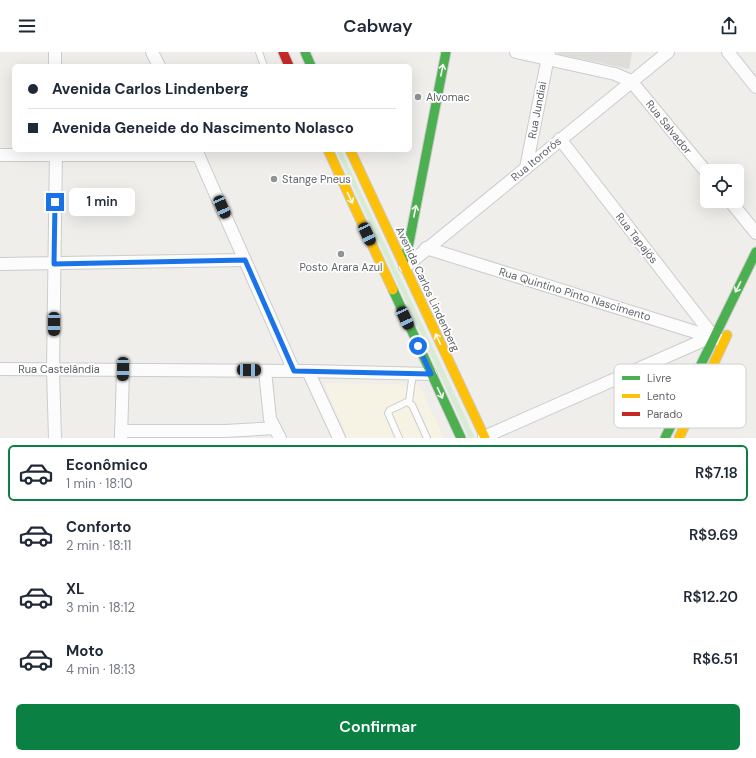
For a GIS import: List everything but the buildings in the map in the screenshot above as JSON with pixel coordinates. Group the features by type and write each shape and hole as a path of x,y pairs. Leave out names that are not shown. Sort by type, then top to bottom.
{"main road":[{"path":"282,52 288,64"},
{"path":"305,52 310,64"},
{"path":"404,265 446,52"},
{"path":"329,152 461,438"},
{"name":"Avenida Carlos Lindenberg","path":"351,152 484,437"},
{"path":"709,364 756,252"},
{"path":"705,364 719,339 731,327"},
{"path":"665,438 670,428"},
{"path":"679,438 683,428"}],"street":[{"path":"55,52 55,64"},
{"path":"152,52 158,64"},
{"path":"516,52 548,55 615,74 631,81"},
{"name":"Rua Itororós","path":"404,265 668,52"},
{"path":"728,52 756,88"},
{"name":"Rua Jundiai","path":"526,168 548,55"},
{"name":"Rua Salvador","path":"631,81 700,165"},
{"name":"Rua Tapajós","path":"560,139 719,339"},
{"path":"0,155 197,152 294,371"},
{"path":"55,438 53,370 56,153"},
{"path":"736,208 756,233"},
{"name":"Rua Quintino Pinto Nascimento","path":"426,248 719,339"},
{"path":"0,264 245,260"},
{"path":"659,364 719,339"},
{"name":"Rua Castelândia","path":"0,369 413,372 431,374"},
{"path":"123,369 121,434 157,435 278,433 268,410 265,371"},
{"path":"308,371 339,438"},
{"path":"484,437 614,383"}],"lane":[{"path":"259,52 263,64"},
{"path":"413,372 409,402 412,405 427,438"},
{"path":"398,438 388,413 390,410 409,402"}],"shaded area":[{"path":"558,52 632,52 629,69 557,54"},
{"path":"326,383 419,385 444,438 348,438 325,386"}],"green space":[{"path":"337,152 342,152 475,438 469,438"}],"traffic: fast":[{"path":"305,52 310,64"},
{"path":"403,263 409,243 446,52"},
{"path":"701,364 756,252"},
{"path":"393,290 461,438"},
{"path":"665,438 670,428"}],"traffic: slow":[{"path":"329,152 393,290"},
{"path":"351,152 485,438"},
{"path":"713,364 727,335"},
{"path":"679,438 684,428"}],"traffic: jam":[{"path":"283,52 288,64"}],"place":[{"name":"Alvomac","path":"418,97"},
{"name":"Stange Pneus","path":"274,179"},
{"name":"Posto Arara Azul","path":"341,254"}],"route":[{"path":"55,202 54,264 245,260 294,371 413,372 431,374 418,346"}]}
